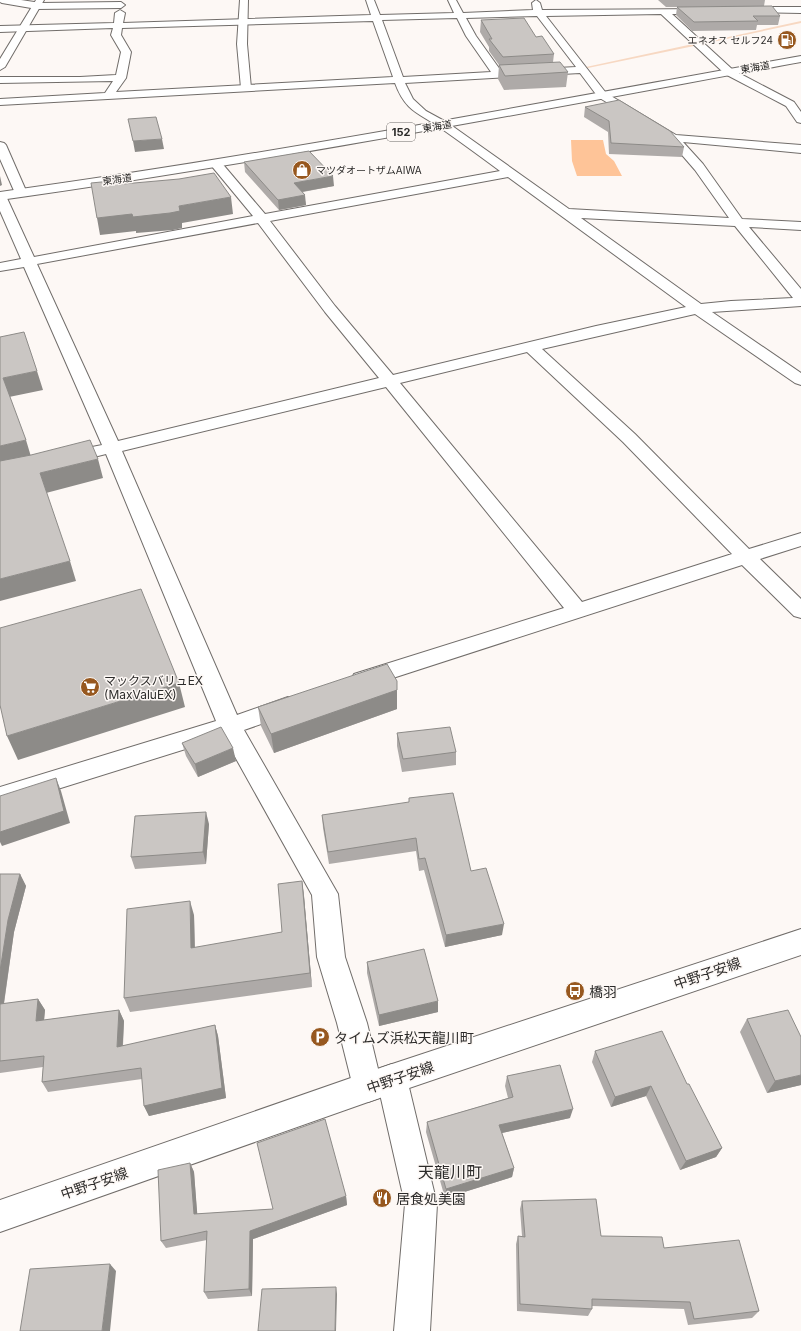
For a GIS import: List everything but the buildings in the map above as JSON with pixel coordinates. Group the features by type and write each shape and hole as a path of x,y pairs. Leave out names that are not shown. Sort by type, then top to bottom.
{"main road":[{"path":"2,0 38,4 122,2 119,26 116,35 126,52 121,78 109,95"},
{"path":"244,0 242,44 246,88"},
{"path":"370,0 401,86 409,100 422,113 444,125 509,174 698,309 801,380"},
{"path":"452,0 459,16 471,36 498,74"},
{"path":"536,0 540,13 581,70 602,95 673,138 699,167 738,222 801,298"},
{"path":"0,67 38,4"},
{"path":"734,11 801,10"},
{"path":"663,11 728,72 790,104 801,120"},
{"path":"0,29 540,13 718,11"},
{"name":"東海道","path":"0,196 216,164 444,125 801,59"},
{"path":"0,102 581,70"},
{"path":"0,80 80,80 121,78"},
{"path":"673,138 801,149"},
{"path":"0,145 21,193"},
{"path":"216,164 261,218 330,309 388,381 473,481 578,611"},
{"path":"0,267 261,218 509,174"},
{"path":"0,196 112,448 230,726 325,894 331,957 352,1023 380,1083 421,1204 412,1331"},
{"path":"565,213 801,226"},
{"path":"82,455 531,346 698,309 731,305 801,302"},
{"path":"531,346 630,438 801,611"},
{"path":"346,686 801,539"},
{"path":"0,797 230,726 309,699"},
{"name":"中野子安線","path":"0,1216 380,1083 801,942"}],"shaded area":[{"path":"571,140 603,140 606,154 614,161 622,176 577,176 572,161"}],"waterway":[{"path":"703,43 801,22"},
{"path":"588,67 693,45"}],"place":[{"name":"エネオス セルフ24","path":"787,40"},
{"name":"マツダオートザムAIWA","path":"302,170"},
{"name":"マックスバリュEX (MaxValuEX)","path":"90,687"},
{"name":"橋羽","path":"575,991"},
{"name":"タイムズ浜松天龍川町","path":"320,1037"},
{"name":"居食処美園","path":"382,1198"}],"district":[{"name":"天龍川町","path":"450,1172"}]}
